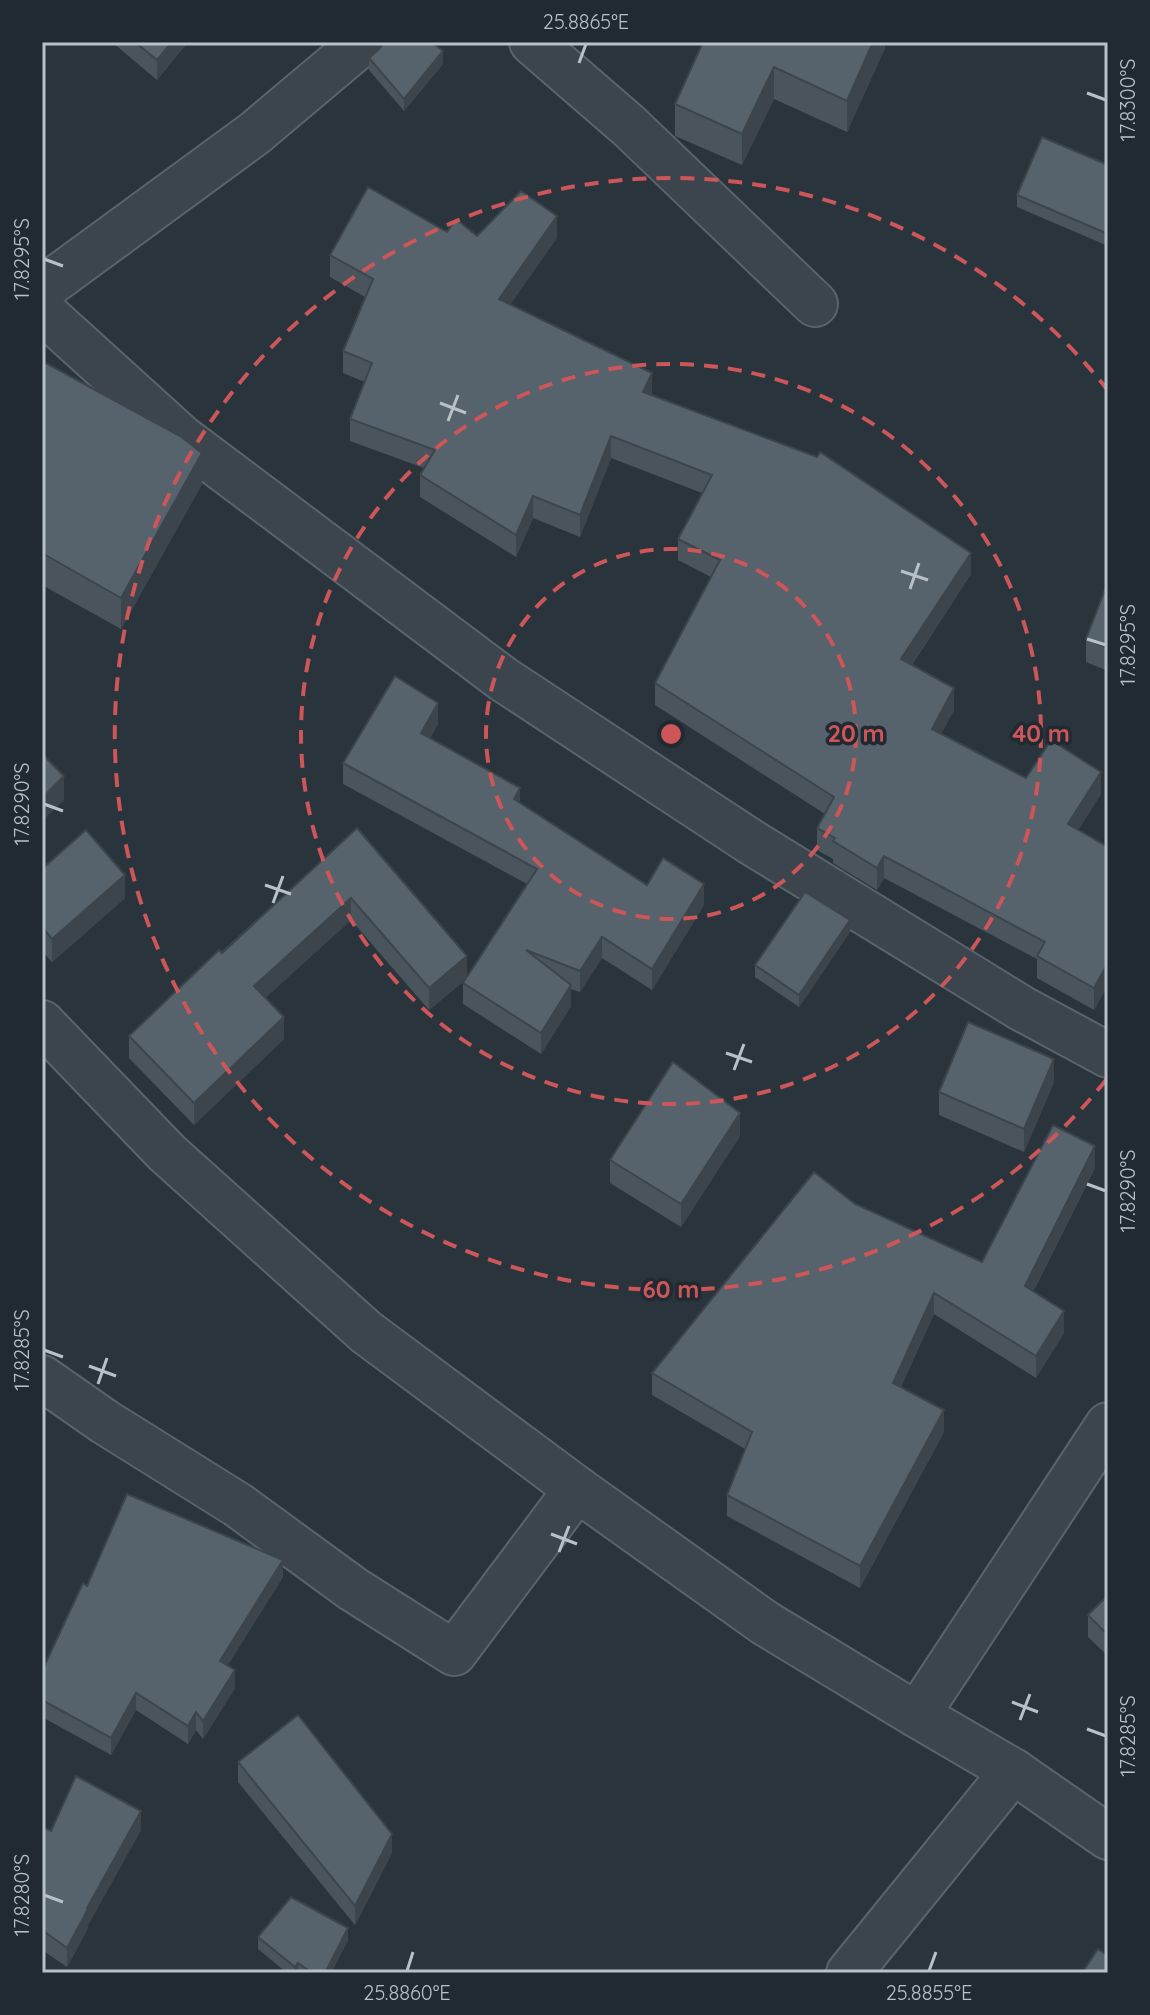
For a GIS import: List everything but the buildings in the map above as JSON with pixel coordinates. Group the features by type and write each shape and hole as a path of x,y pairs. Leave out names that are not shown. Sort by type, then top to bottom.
{"street":[{"path":"42,289 255,133 363,42"},
{"path":"532,42 629,126 815,304"},
{"path":"42,311 182,438 503,679 751,842 1021,1008 1108,1055"},
{"path":"42,1023 167,1153 366,1332 577,1489 765,1623 1013,1771 1108,1837"},
{"path":"42,1378 105,1422 238,1505 353,1589 454,1653 577,1489"},
{"path":"917,1715 1108,1425"},
{"path":"849,1973 1013,1771"}]}
